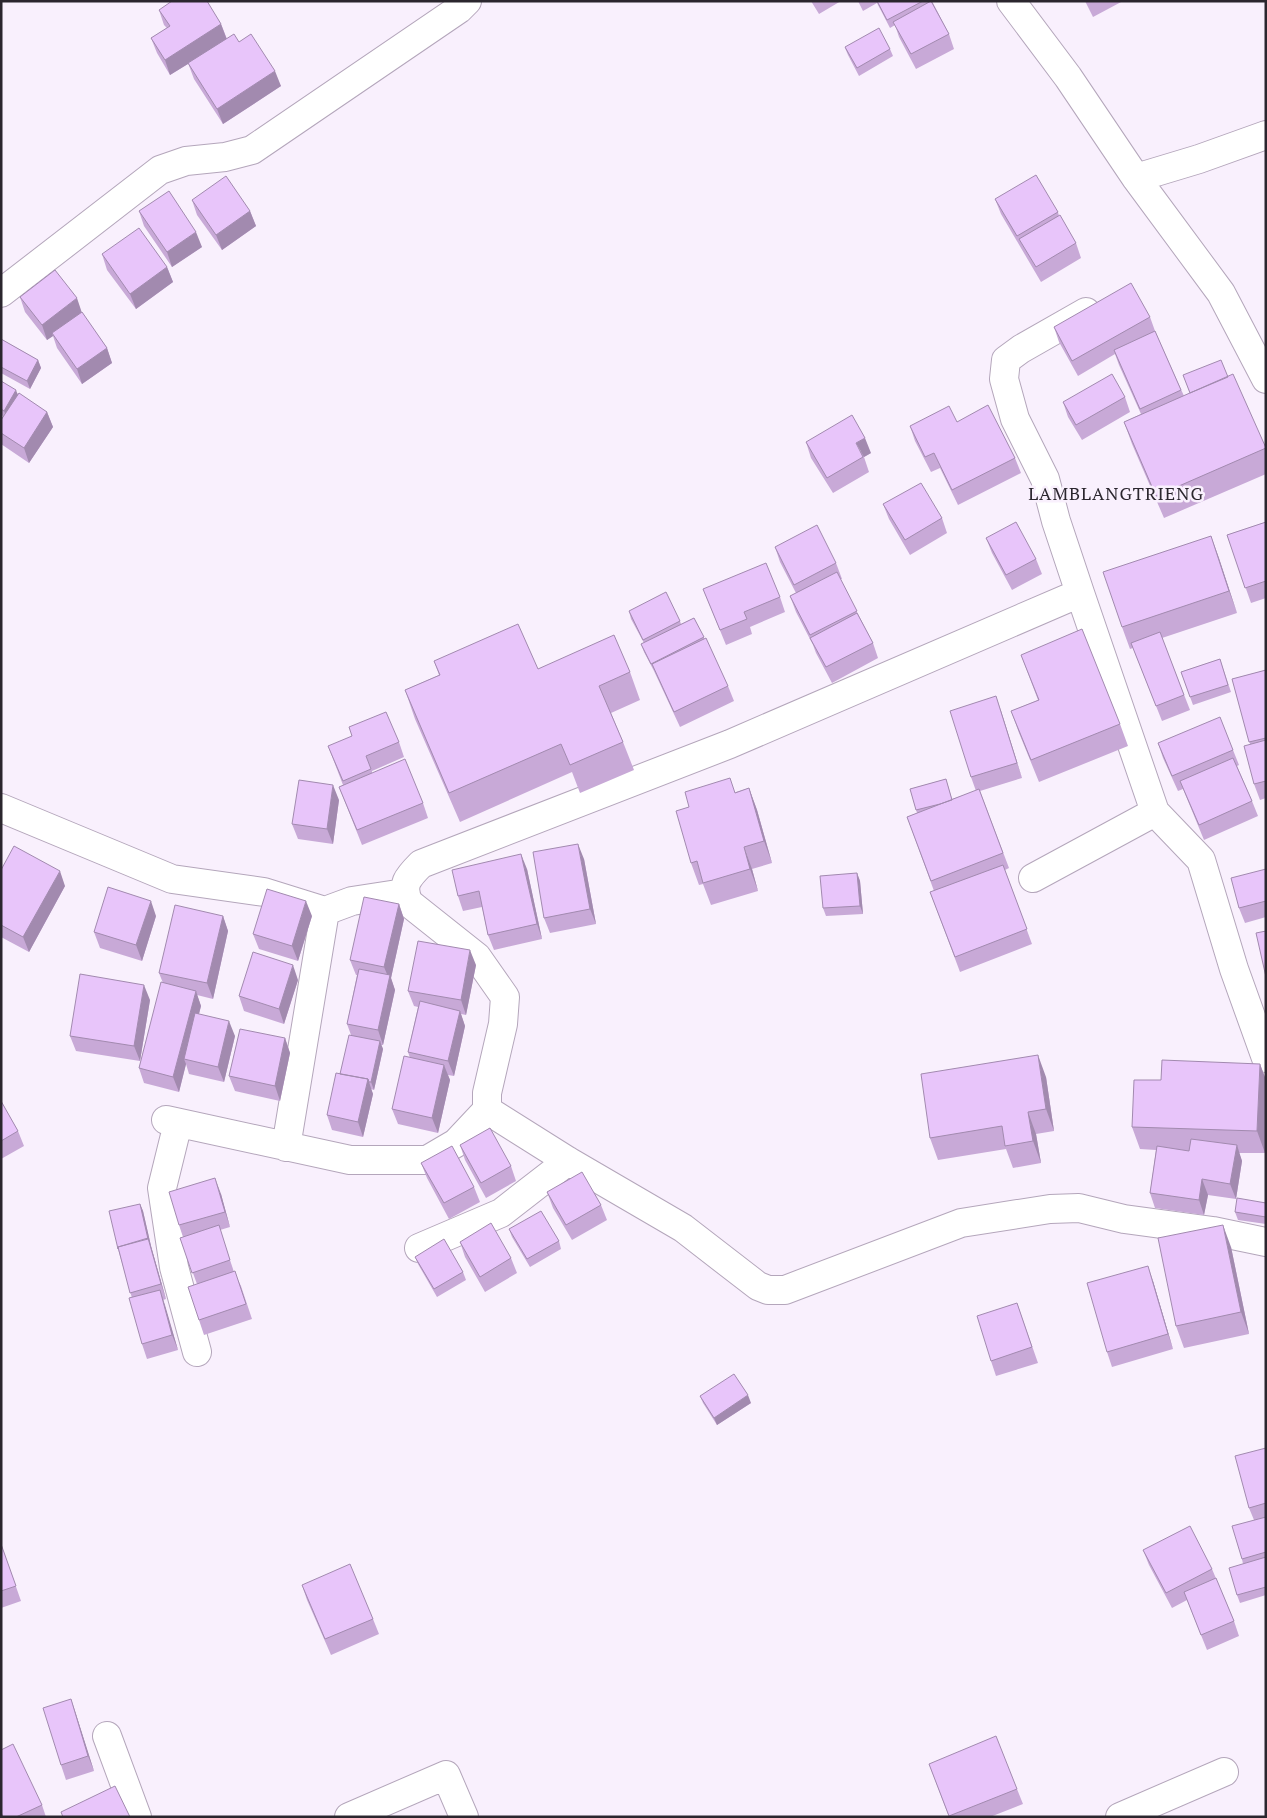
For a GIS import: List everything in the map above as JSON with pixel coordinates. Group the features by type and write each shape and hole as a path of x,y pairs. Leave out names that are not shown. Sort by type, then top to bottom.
{"street":[{"path":"1,294 160,170 186,161 225,157 252,150 459,9 467,1"},
{"path":"1011,1 1068,77 1136,178 1221,294 1266,379"},
{"path":"1136,178 1199,159 1266,135"},
{"path":"1086,312 1021,349 1006,360 1004,379 1015,419 1045,480 1056,521 1080,594 1155,812 1201,860 1234,969 1266,1058"},
{"path":"196,1352 174,1268 162,1188 172,1122 350,1160 427,1160 456,1143 487,1110 488,1093 503,1024 506,997 477,957 409,903 404,893 405,886 410,875 421,864 730,744 1080,594"},
{"path":"1,808 172,879 264,892 325,911 352,901 404,893"},
{"path":"1033,878 1155,812"},
{"path":"286,1147 325,911"},
{"path":"487,1110 568,1161 682,1228 758,1286 768,1290 785,1290 961,1223 1050,1209 1080,1208 1124,1218 1213,1231 1266,1242"},
{"path":"419,1248 501,1213 568,1161"},
{"path":"106,1736 137,1817"},
{"path":"1120,1817 1224,1772"},
{"path":"349,1817 446,1775 464,1817"}],"building":[{"path":"172,1 207,1 221,24 165,60 151,38 170,26 159,10"},
{"path":"877,1 923,1 887,20"},
{"path":"931,1 949,34 911,54 893,22"},
{"path":"879,28 890,49 857,68 845,47"},
{"path":"234,34 239,42 251,34 275,71 217,109 188,63"},
{"path":"1036,175 1058,212 1017,236 995,199"},
{"path":"226,176 250,211 216,235 192,200"},
{"path":"169,191 196,232 167,252 139,211"},
{"path":"1060,215 1076,243 1036,267 1019,239"},
{"path":"139,228 167,267 130,294 102,254"},
{"path":"55,270 77,298 42,325 20,297"},
{"path":"1131,283 1150,317 1072,361 1054,327"},
{"path":"82,312 107,348 77,369 52,333"},
{"path":"1155,331 1181,390 1140,409 1114,350"},
{"path":"1,339 38,360 27,381 1,367"},
{"path":"1221,360 1228,377 1190,393 1183,375"},
{"path":"1112,374 1125,397 1076,425 1063,402"},
{"path":"1233,374 1266,448 1156,496 1124,422"},
{"path":"1,381 16,390 4,411 1,409"},
{"path":"19,393 47,412 24,448 1,433 1,420"},
{"path":"988,405 1015,458 952,490 934,453 925,457 910,426 949,406 957,422"},
{"path":"852,415 865,438 856,443 863,457 827,478 806,442"},
{"path":"921,483 942,518 905,540 883,504"},
{"path":"1016,522 1036,559 1006,575 986,538"},
{"path":"1266,522 1266,581 1245,588 1227,535"},
{"path":"817,525 836,563 794,585 775,547"},
{"path":"1211,536 1229,591 1122,627 1103,572"},
{"path":"766,563 780,597 744,612 747,619 720,630 703,589"},
{"path":"837,572 857,611 810,635 790,596"},
{"path":"666,592 680,621 643,640 629,611"},
{"path":"857,613 873,643 826,667 810,638"},
{"path":"694,618 704,637 651,664 641,644"},
{"path":"518,624 538,669 614,635 630,672 599,686 623,742 570,765 561,744 449,793 405,690 440,675 434,661"},
{"path":"1082,629 1120,724 1031,760 1011,711 1039,700 1021,655"},
{"path":"1160,632 1184,695 1156,706 1131,643"},
{"path":"706,638 728,686 674,712 652,664"},
{"path":"1220,659 1228,685 1190,697 1181,672"},
{"path":"1266,670 1266,738 1249,742 1232,679"},
{"path":"996,696 1017,763 971,777 950,711"},
{"path":"386,712 399,742 366,756 371,769 343,781 328,746 352,736 349,727"},
{"path":"1220,717 1233,750 1172,776 1158,743"},
{"path":"1266,740 1266,781 1254,784 1244,746"},
{"path":"1233,758 1252,801 1199,825 1180,781"},
{"path":"405,759 423,803 357,830 339,787"},
{"path":"730,778 735,793 749,788 764,841 744,847 750,869 703,883 697,861 691,863 676,811 689,807 685,792"},
{"path":"946,779 952,800 916,810 910,789"},
{"path":"299,780 333,785 327,829 292,824"},
{"path":"979,789 1003,853 931,881 907,817"},
{"path":"578,844 590,909 544,918 533,852"},
{"path":"14,846 60,871 23,937 1,925 1,870"},
{"path":"521,854 537,924 488,935 479,891 458,896 452,870"},
{"path":"1003,865 1027,929 955,957 930,892"},
{"path":"1266,869 1266,901 1239,908 1231,878"},
{"path":"857,873 860,906 823,908 820,876"},
{"path":"108,887 151,901 136,945 94,932"},
{"path":"267,889 306,901 292,946 253,934"},
{"path":"364,897 399,904 384,967 350,960"},
{"path":"175,905 223,916 207,983 159,973"},
{"path":"1266,931 1266,977 1256,933"},
{"path":"418,941 470,950 461,1000 408,991"},
{"path":"253,952 293,965 279,1009 239,996"},
{"path":"359,969 390,975 378,1030 347,1024"},
{"path":"80,974 144,985 134,1046 70,1036"},
{"path":"161,982 196,991 173,1077 139,1068"},
{"path":"420,1001 460,1011 448,1061 408,1052"},
{"path":"195,1013 229,1021 218,1067 184,1059"},
{"path":"240,1029 285,1038 275,1086 229,1076"},
{"path":"349,1035 380,1041 371,1082 368,1079 340,1074"},
{"path":"1038,1055 1046,1109 1028,1112 1033,1141 1005,1146 1002,1126 930,1138 921,1074"},
{"path":"404,1056 444,1065 432,1118 392,1109"},
{"path":"1162,1060 1260,1064 1257,1131 1132,1127 1134,1080 1161,1080"},
{"path":"336,1073 368,1079 358,1122 327,1115"},
{"path":"1,1101 18,1131 1,1141"},
{"path":"490,1128 511,1166 481,1183 460,1145"},
{"path":"1191,1139 1237,1145 1230,1184 1202,1179 1199,1200 1150,1193 1157,1146 1189,1151"},
{"path":"452,1146 474,1187 444,1203 421,1163"},
{"path":"582,1172 601,1205 566,1225 547,1192"},
{"path":"215,1178 225,1212 179,1225 169,1192"},
{"path":"1237,1198 1266,1203 1266,1217 1235,1212"},
{"path":"140,1204 148,1239 118,1247 118,1249 109,1211"},
{"path":"541,1211 559,1241 527,1259 509,1229"},
{"path":"491,1223 511,1258 480,1277 460,1242"},
{"path":"219,1225 230,1260 192,1273 180,1238"},
{"path":"1223,1225 1241,1312 1176,1326 1158,1238"},
{"path":"148,1238 161,1284 130,1293 118,1247"},
{"path":"444,1239 463,1272 434,1289 415,1257"},
{"path":"1148,1266 1168,1334 1107,1352 1087,1283"},
{"path":"235,1271 246,1304 199,1320 188,1287"},
{"path":"160,1290 172,1335 142,1344 129,1298"},
{"path":"1017,1303 1032,1347 991,1361 977,1316"},
{"path":"734,1374 748,1395 714,1418 700,1396"},
{"path":"1266,1448 1266,1503 1249,1508 1235,1456"},
{"path":"1266,1517 1266,1552 1242,1559 1232,1526"},
{"path":"1190,1526 1212,1569 1166,1593 1143,1550"},
{"path":"1,1544 16,1586 1,1591"},
{"path":"1266,1557 1266,1587 1237,1595 1229,1568"},
{"path":"350,1564 373,1619 325,1639 302,1585"},
{"path":"1216,1578 1234,1621 1201,1635 1184,1592"},
{"path":"71,1699 88,1756 61,1765 43,1708"},
{"path":"996,1736 1017,1789 949,1816 929,1764"},
{"path":"13,1744 42,1805 16,1817 3,1817 1,1812 1,1750"},
{"path":"115,1786 130,1817 63,1817 61,1812"}],"district":[{"name":"LAMBLANGTRIENG","path":"1116,494"}]}
